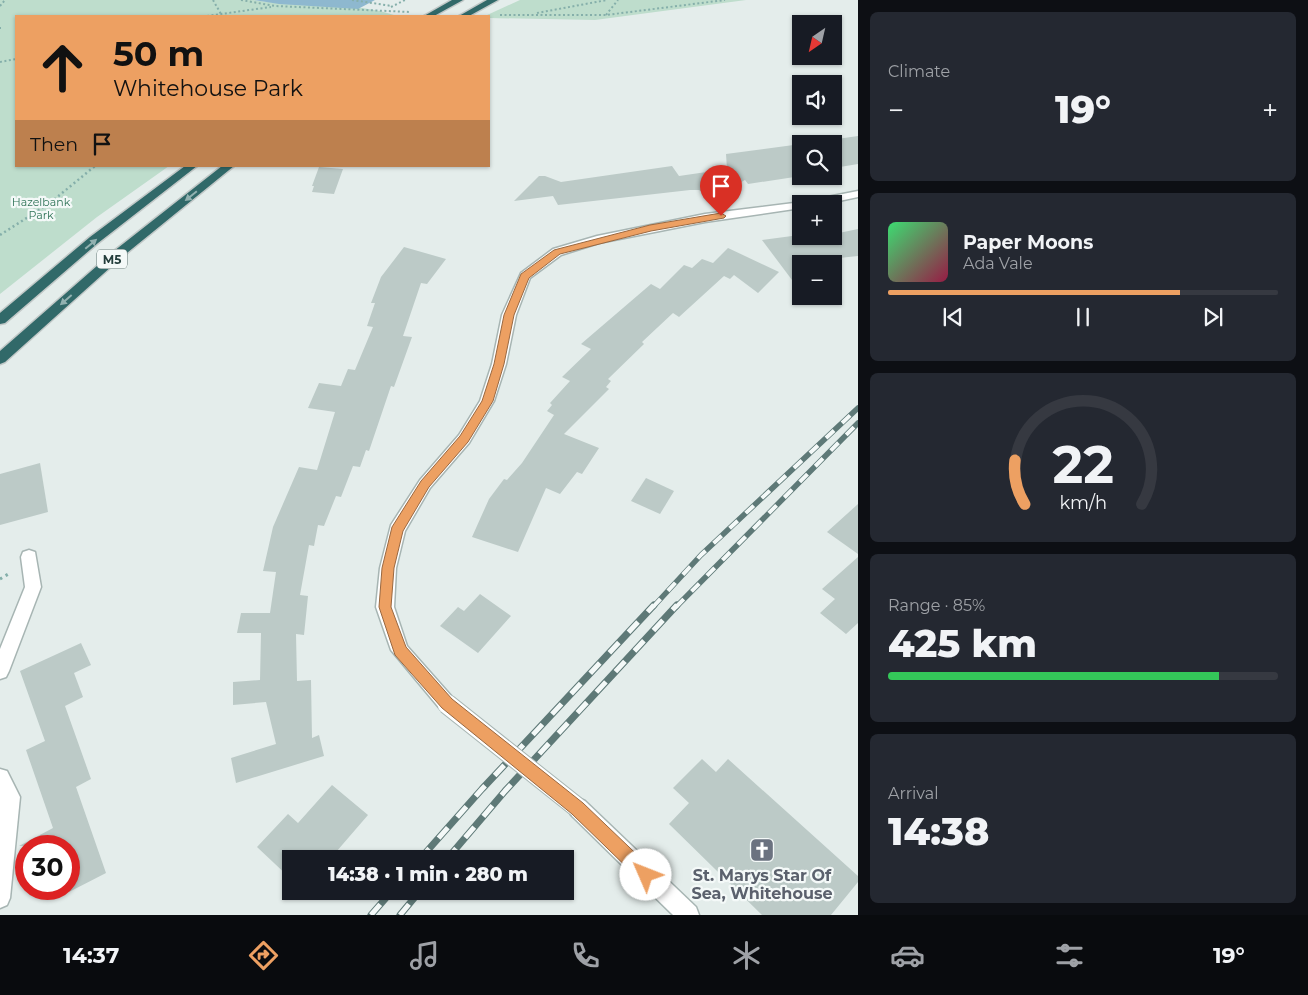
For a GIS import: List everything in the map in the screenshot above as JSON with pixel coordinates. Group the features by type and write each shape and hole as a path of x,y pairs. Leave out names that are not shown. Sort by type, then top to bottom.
{"highway":[{"path":"430,15 459,0"},
{"path":"465,15 494,0"},
{"name":"M5","path":"0,320 94,240 191,167"},
{"name":"M5","path":"0,359 118,254 228,167"}],"street":[{"path":"842,197 858,194"},
{"path":"688,915 578,808 447,704 400,650 385,607 388,568 397,530 425,484 464,439 487,401 499,364 509,315 525,276 557,252 597,240 705,218 792,206"},
{"path":"0,671 33,587 29,557"},
{"path":"0,778 10,797 0,898"}],"path":[{"path":"0,6 5,0"},
{"path":"213,0 221,14"},
{"path":"240,0 275,6 410,12"},
{"path":"352,0 392,6"},
{"path":"387,11 392,6 405,0"},
{"path":"531,15 607,0"},
{"path":"606,15 618,0"},
{"path":"496,15 606,15 725,0"},
{"path":"214,15 275,6"},
{"path":"0,27 0,32"},
{"path":"0,62 15,60"},
{"path":"0,235 38,212 81,180 94,167"}],"green space":[{"name":"Hazelbank Park","path":"0,0 254,0 290,4 346,6 381,11 394,15 15,15 15,167 168,167 97,217 0,294"},
{"path":"520,0 746,0 595,20 490,18 490,15 487,15"}],"water":[{"path":"254,0 375,0 358,9 279,4"}],"building":[{"path":"858,136 858,164 842,167 842,138"},
{"path":"792,145 792,177 748,184 745,180 724,191 712,190 708,195 699,190 690,190 558,205 553,196 514,201 539,176 545,176 561,182 672,166 679,176 727,169 726,154"},
{"path":"319,167 343,169 334,194 312,192 314,186 312,186"},
{"path":"858,229 858,256 842,258 842,255 792,255 792,280 762,240 792,236 792,245 842,245 842,232"},
{"path":"404,247 446,259 427,284 421,283 403,336 412,337 394,387 391,386 369,451 366,450 360,467 353,466 341,497 336,496 324,526 318,525 314,546 309,545 300,595 308,596 304,635 296,634 297,681 311,680 312,738 319,735 324,756 236,783 231,758 276,744 266,702 233,705 233,682 260,680 261,633 237,633 241,613 270,613 276,572 263,571 273,527 299,467 317,470 335,412 308,408 319,383 341,386 348,369 355,370 373,327 367,326 375,303 371,303 381,277"},
{"path":"728,248 779,272 758,293 734,275 730,279 724,276 679,317 673,313 642,342 644,344 608,379 611,381 606,387 609,389 564,434 599,448 582,474 577,472 560,494 546,488 518,552 472,537 489,499 504,479 507,480 522,463 554,415 547,411 552,405 550,403 570,381 562,377 591,349 581,344 651,284 660,289 684,265 692,268 702,259 713,263"},
{"path":"40,463 48,512 0,525 0,474"},
{"path":"646,478 674,491 660,514 631,501"},
{"path":"858,504 858,554 827,532"},
{"path":"858,557 858,623 846,634 820,613 835,599 822,589"},
{"path":"480,594 511,616 478,653 440,626 458,607 464,611"},
{"path":"81,643 91,665 74,673 83,697 65,706 91,779 76,787 106,873 80,886 80,835 40,835 53,828 26,750 45,741 20,671"},
{"name":"St. Marys Star Of Sea, Whitehouse","path":"702,759 716,772 728,759 858,876 858,882 831,915 762,915 669,824 689,803 673,788"},
{"path":"332,785 368,815 338,850 282,850 282,871 257,847 288,814 298,823"}],"railway":[{"path":"653,607 701,555 858,408"},
{"path":"676,607 858,423"},
{"path":"428,850 482,789 654,605"},
{"path":"455,850 505,791 677,605"},
{"path":"371,915 384,900"},
{"path":"400,915 412,900"}],"place":[{"name":"St. Marys Star Of Sea, Whitehouse","path":"762,850"}],"route":[{"path":"646,875 578,808 447,704 400,650 385,607 388,568 397,530 425,484 464,439 487,401 499,364 509,315 525,276 557,252 597,240 650,228 721,216"}]}
